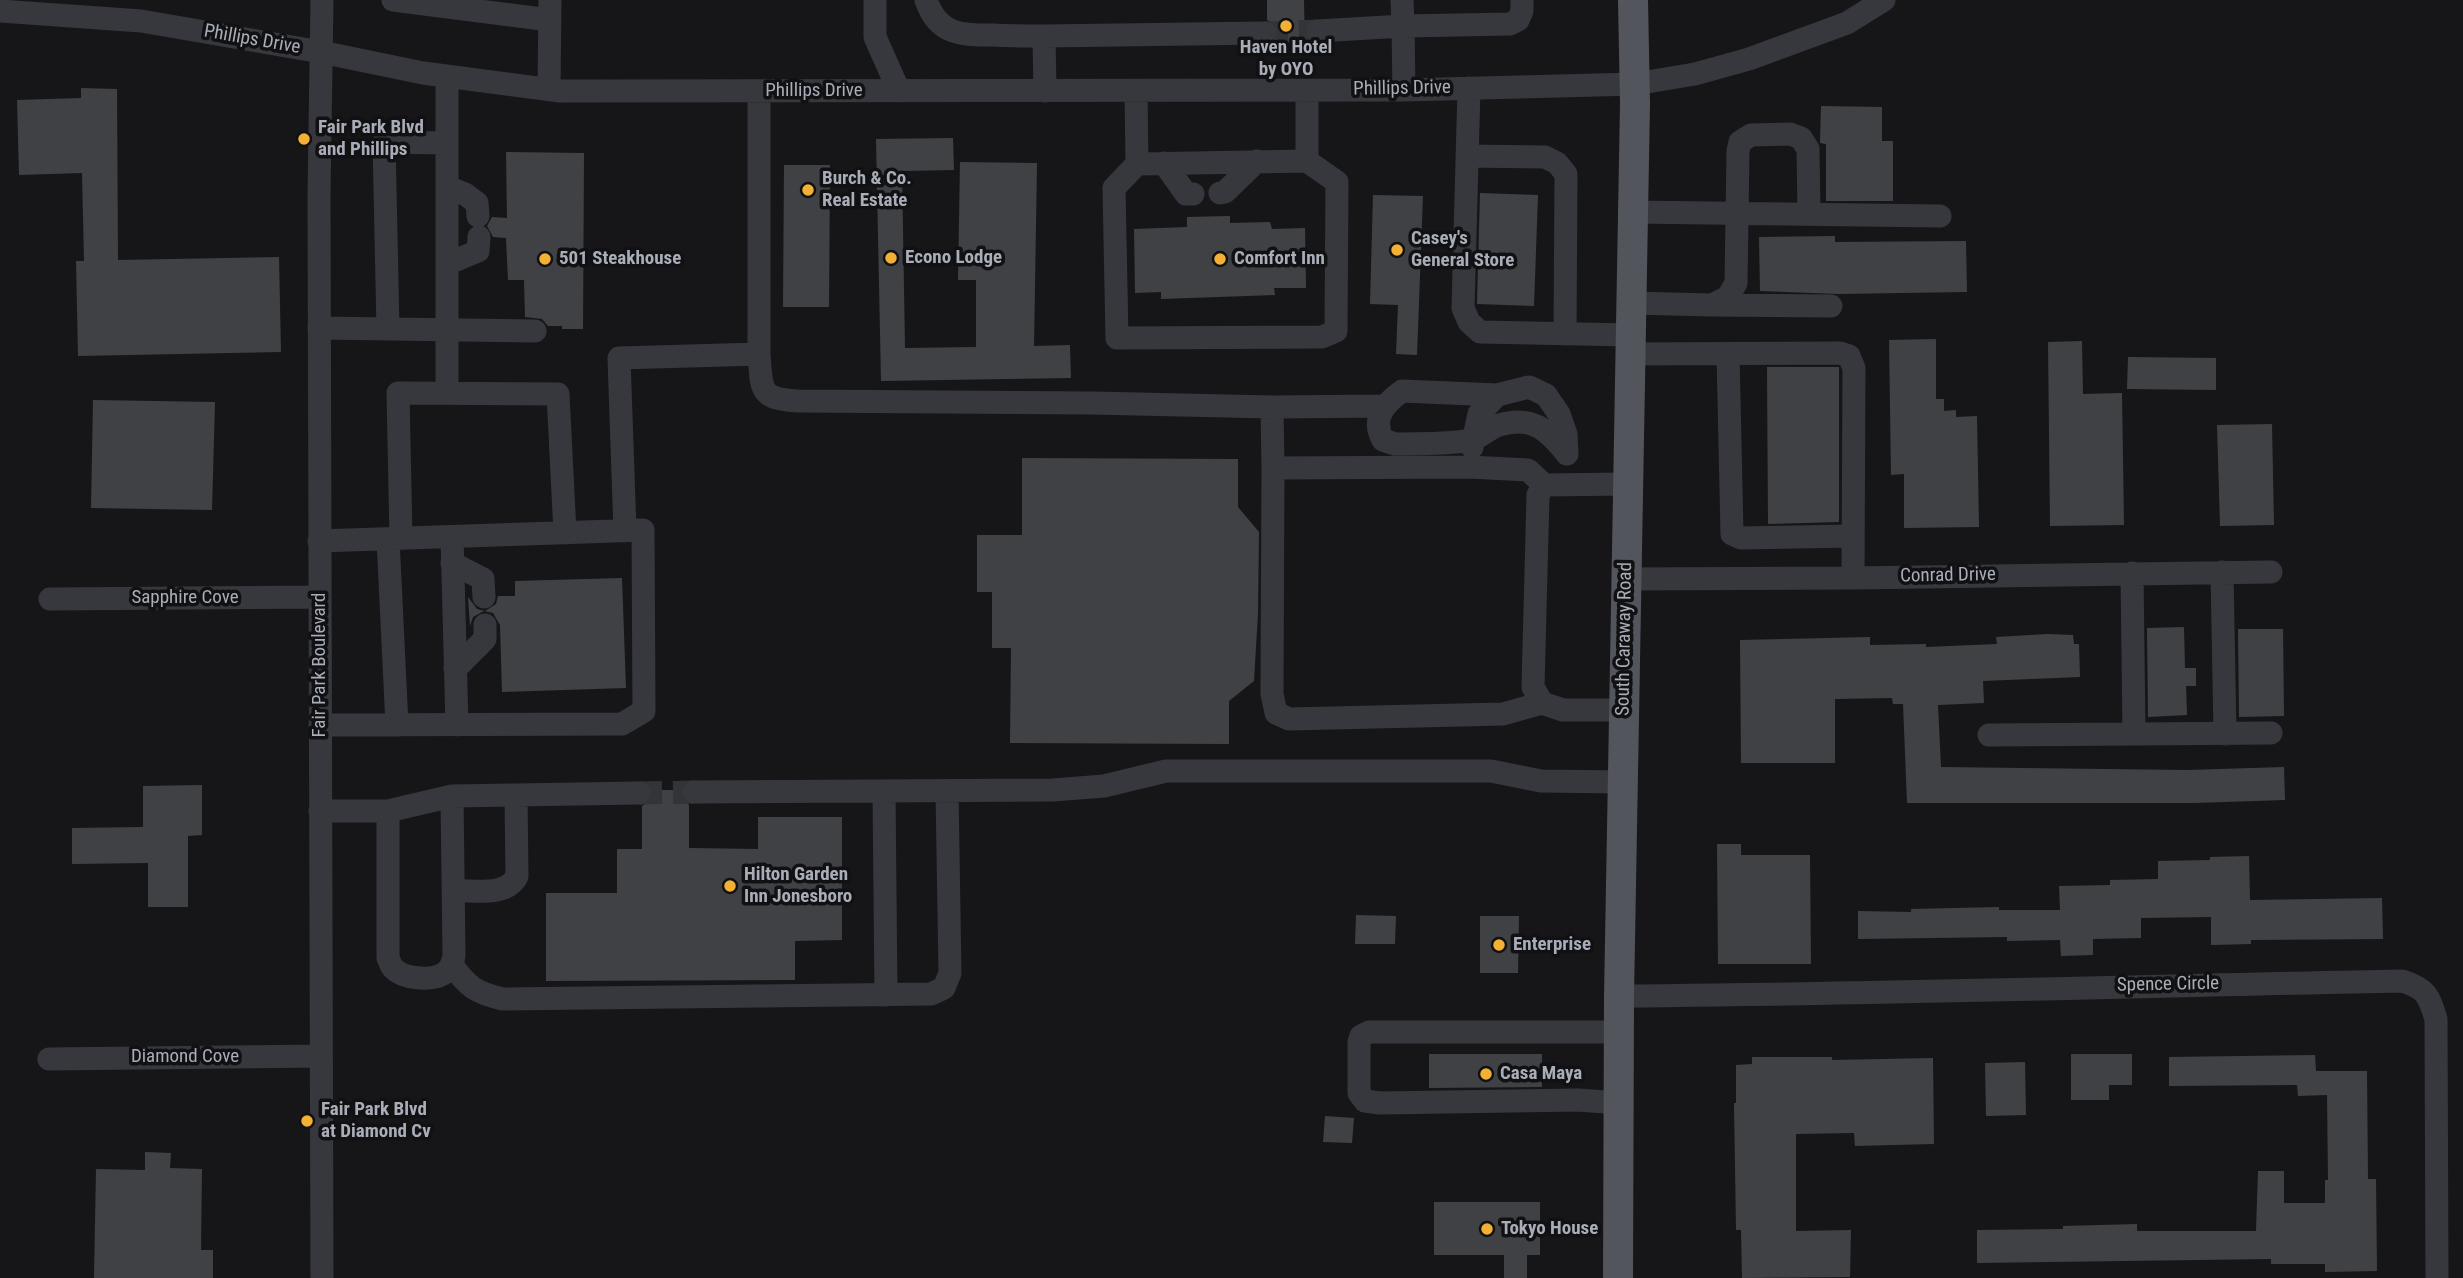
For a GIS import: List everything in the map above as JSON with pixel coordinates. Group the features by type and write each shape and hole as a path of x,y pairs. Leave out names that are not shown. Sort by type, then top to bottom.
{"main road":[{"name":"South Caraway Road","path":"1618,1278 1619,996 1635,84 1633,0"}],"street":[{"name":"Fair Park Boulevard","path":"322,0 319,328 322,1278"},
{"path":"393,0 550,10 549,89"},
{"path":"875,0 876,37 899,91"},
{"path":"926,0 929,11 941,26 962,35 1265,33"},
{"path":"1402,0 1404,90"},
{"path":"1318,31 1510,24 1518,20 1522,11 1521,0"},
{"name":"Phillips Drive","path":"0,10 141,21 447,77 549,89 1404,90 1635,84 1695,74 1749,59 1846,23 1884,0"},
{"path":"1044,36 1045,91"},
{"path":"447,77 447,393"},
{"path":"1469,88 1463,308 1469,322 1480,332 1565,334 1728,354 1849,355 1852,360 1853,578"},
{"path":"1307,90 1307,160"},
{"path":"759,91 759,354 761,381 765,393 777,400 1272,407 1384,405"},
{"path":"1136,91 1138,163 1114,188 1117,338 1322,337 1336,331 1337,182 1307,160 1138,163"},
{"path":"1712,305 1728,297 1736,283 1740,142 1751,135 1790,134 1801,138 1808,149 1809,214"},
{"path":"388,329 384,142 447,143"},
{"path":"1467,156 1545,157 1558,163 1566,174 1565,334"},
{"path":"1220,193 1225,192 1257,161"},
{"path":"1164,163 1186,194 1193,194"},
{"path":"447,187 465,194 477,203 478,227 478,251 447,264"},
{"path":"1633,212 1940,216"},
{"path":"1631,303 1831,306"},
{"path":"319,328 535,331"},
{"path":"625,531 619,358 759,354"},
{"path":"1728,354 1732,534 1741,538 1853,536"},
{"path":"1567,454 1541,426 1523,423 1500,425 1473,440 1395,444 1383,440 1378,431 1380,414 1384,405 1402,391 1497,394 1529,387 1546,396 1559,414 1566,434 1567,454 1568,485"},
{"path":"397,725 394,539 398,393 558,394 565,533"},
{"path":"1469,467 1479,414 1497,394"},
{"path":"1272,407 1272,694 1276,713 1289,719 1503,714 1542,703 1563,710 1624,710"},
{"path":"1273,468 1469,467 1528,470 1544,485 1627,484"},
{"path":"1542,703 1533,687 1538,495 1544,485"},
{"path":"319,541 643,530 644,711 622,724 320,725"},
{"path":"452,537 457,725"},
{"path":"452,563 482,579 484,597"},
{"path":"2222,572 2225,734"},
{"name":"Conrad Drive","path":"1625,579 2272,572"},
{"path":"2132,573 2134,734"},
{"name":"Sapphire Cove","path":"50,599 319,597"},
{"path":"455,669 485,639 485,625"},
{"path":"1989,735 2271,733"},
{"path":"694,792 1053,790 1104,786 1166,771 1491,771 1541,781 1623,782"},
{"path":"452,965 465,983 481,994 503,999 931,994 944,988 950,973 947,790"},
{"path":"884,791 886,995"},
{"path":"320,811 388,811 452,796 639,793"},
{"path":"388,811 388,958 393,969 408,976 434,977 445,973 452,965 454,955 452,796"},
{"path":"454,891 503,889 513,884 517,876 516,796"},
{"name":"Spence Circle","path":"1619,996 1787,995 1980,988 2388,981 2415,985 2429,997 2436,1019 2437,1278"},
{"path":"1619,1032 1369,1032 1361,1036 1359,1042 1359,1093 1365,1101 1578,1100 1619,1103"},
{"name":"Diamond Cove","path":"49,1059 321,1056"}],"building":[{"name":"Haven Hotel by OYO","path":"1267,0 1304,0 1305,49 1267,49 1267,46 1277,40 1279,33 1277,25 1267,20"},
{"path":"81,88 117,89 118,260 279,257 281,352 78,356 76,261 84,261 82,173 19,175 17,100 81,98"},
{"path":"1821,106 1882,107 1882,141 1893,141 1893,201 1826,201 1826,144 1820,143"},
{"path":"953,138 954,170 902,171 905,348 976,347 976,280 958,280 960,162 1037,163 1034,346 1070,345 1071,378 881,381 876,139"},
{"name":"501 Steakhouse","path":"506,152 584,153 583,329 562,329 562,326 548,326 542,319 525,317 524,280 508,280 506,238 493,237 487,226 492,217 507,218"},
{"path":"784,165 830,165 829,307 783,307"},
{"name":"Casey's General Store","path":"1480,193 1538,195 1534,306 1477,304"},
{"name":"Casey's General Store","path":"1373,195 1423,196 1417,355 1396,354 1398,305 1370,304"},
{"name":"Comfort Inn","path":"1230,216 1230,223 1270,222 1272,229 1305,228 1306,288 1274,288 1275,295 1161,299 1161,292 1135,293 1134,229 1187,227 1187,217"},
{"path":"1835,236 1835,242 1966,241 1967,292 1838,294 1760,291 1759,237"},
{"path":"1936,339 1936,399 1944,399 1944,411 1956,410 1956,417 1977,416 1979,527 1904,528 1904,474 1891,475 1889,340"},
{"path":"2082,341 2083,394 2122,393 2124,525 2050,526 2048,342"},
{"path":"2128,357 2216,358 2216,390 2127,389"},
{"path":"1767,367 1839,367 1839,522 1768,524"},
{"path":"93,400 215,402 212,510 91,508"},
{"path":"2272,424 2274,525 2220,526 2217,425"},
{"path":"1022,458 1238,459 1238,507 1259,532 1258,613 1254,681 1229,701 1229,744 1010,743 1011,648 992,648 992,592 977,592 977,535 1022,535"},
{"path":"622,578 626,688 502,692 500,625 493,613 484,611 473,617 470,626 468,597 477,609 485,611 496,604 498,596 515,596 515,581"},
{"path":"2184,627 2185,668 2196,668 2196,686 2186,686 2187,715 2148,717 2147,628"},
{"path":"2238,629 2283,629 2284,716 2239,717"},
{"path":"2073,635 2074,644 2079,644 2080,677 1983,681 1984,703 1938,705 1941,767 2187,770 2284,767 2285,800 2194,803 1907,803 1903,704 1893,704 1892,698 1835,699 1835,763 1741,763 1740,640 1870,637 1870,645 1926,644 1926,647 1997,644 1996,637"},
{"path":"202,785 202,835 188,836 188,907 148,907 148,863 72,864 72,828 143,827 143,786"},
{"name":"Hilton Garden Inn Jonesboro","path":"652,790 681,790 682,798 689,805 689,848 758,849 758,817 842,817 842,940 795,941 795,980 546,981 546,893 617,893 617,849 642,849 642,806 651,800"},
{"path":"1717,844 1741,844 1741,855 1810,855 1811,964 1718,964"},
{"path":"2249,856 2250,900 2382,898 2383,939 2251,940 2251,944 2211,945 2211,917 2141,918 2141,938 2093,939 2093,955 2061,956 2060,940 2007,941 2007,937 1858,939 1858,911 1911,912 1911,909 1999,907 1999,910 2060,910 2059,886 2110,885 2110,880 2158,879 2158,861"},
{"path":"1356,915 1396,916 1395,944 1355,944"},
{"name":"Enterprise","path":"1480,916 1519,916 1518,973 1480,973"},
{"name":"Casa Maya","path":"1429,1054 1542,1054 1542,1087 1429,1088"},
{"path":"2071,1054 2132,1054 2132,1085 2109,1085 2109,1100 2071,1100"},
{"path":"2315,1055 2316,1071 2367,1071 2368,1179 2376,1179 2377,1271 2325,1272 2325,1264 2271,1264 2271,1259 1977,1263 1977,1230 2063,1229 2063,1226 2137,1224 2137,1231 2256,1231 2258,1171 2284,1171 2284,1203 2325,1203 2325,1180 2328,1180 2327,1095 2298,1096 2297,1085 2169,1086 2169,1057"},
{"path":"1752,1057 1832,1057 1832,1060 1933,1058 1934,1144 1855,1146 1854,1133 1796,1134 1796,1231 1851,1230 1850,1277 1742,1278 1741,1230 1736,1230 1734,1103 1736,1065 1752,1064"},
{"path":"2025,1062 2026,1115 1986,1116 1985,1063"},
{"path":"1325,1116 1354,1118 1352,1143 1323,1142"},
{"path":"145,1152 171,1153 170,1168 202,1169 201,1250 213,1250 213,1278 94,1278 96,1169 145,1170"},
{"name":"Tokyo House","path":"1434,1202 1540,1202 1540,1255 1527,1255 1527,1278 1504,1278 1504,1255 1434,1255"}],"tunnel":[{"path":"1265,33 1318,31"},
{"path":"639,793 694,792"}],"place":[{"name":"Haven Hotel by OYO","path":"1286,26"},
{"name":"Fair Park Blvd and Phillips","path":"304,139"},
{"name":"Burch & Co. Real Estate","path":"808,190"},
{"name":"Casey's General Store","path":"1397,250"},
{"name":"Econo Lodge","path":"891,258"},
{"name":"501 Steakhouse","path":"545,259"},
{"name":"Comfort Inn","path":"1220,259"},
{"name":"Hilton Garden Inn Jonesboro","path":"730,886"},
{"name":"Enterprise","path":"1499,945"},
{"name":"Casa Maya","path":"1486,1074"},
{"name":"Fair Park Blvd at Diamond Cv","path":"307,1121"},
{"name":"Tokyo House","path":"1487,1229"}]}
